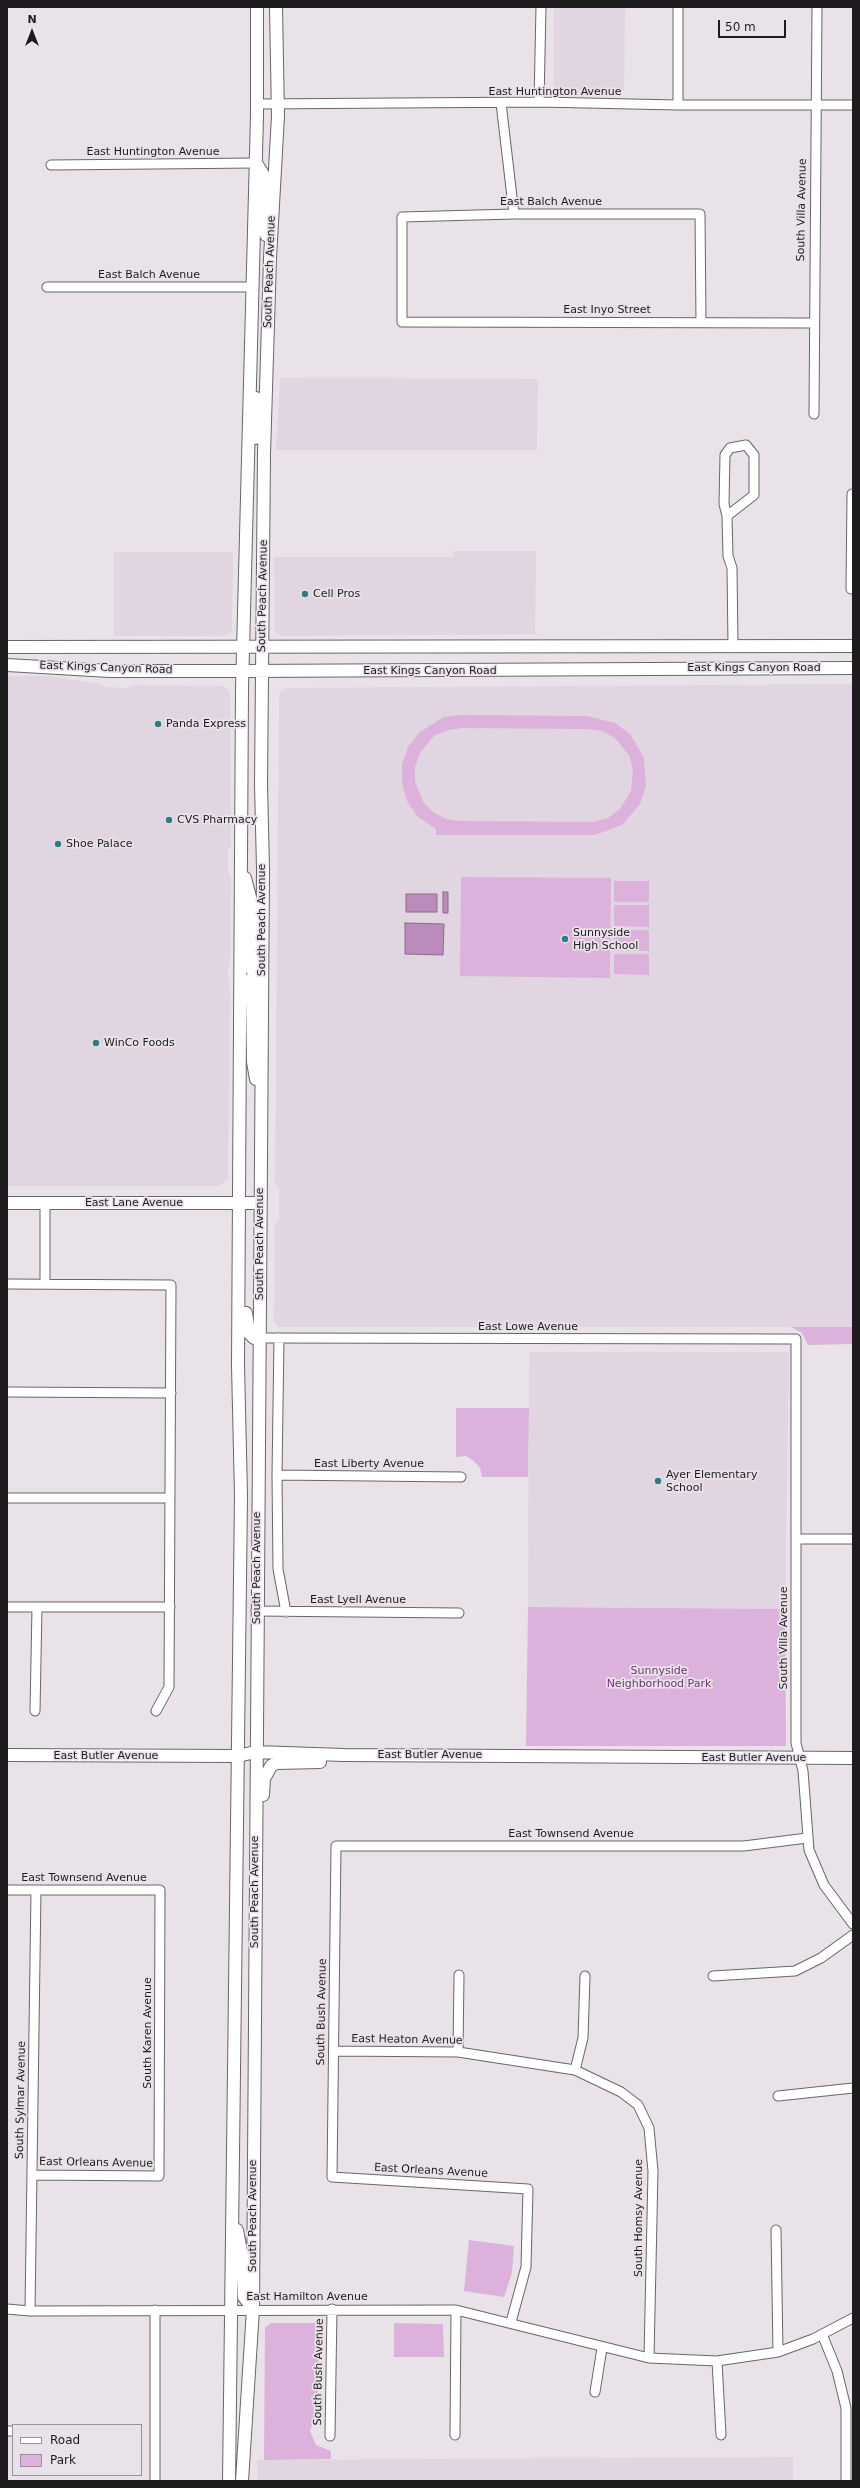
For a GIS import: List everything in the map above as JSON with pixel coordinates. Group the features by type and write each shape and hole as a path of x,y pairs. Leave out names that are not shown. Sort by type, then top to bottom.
{"main road":[{"name":"South Peach Avenue","path":"229,2481 238,1756 242,671 249,376 258,104 257,7"},
{"name":"South Peach Avenue","path":"242,2481 253,2309 264,454 270,258 278,106 276,7"},
{"path":"256,163 264,176 264,219 270,258"},
{"path":"252,287 259,296 259,353 265,394"},
{"path":"249,376 257,394 257,445 264,454"},
{"name":"East Kings Canyon Road","path":"7,647 263,648 733,645 853,646"},
{"name":"East Kings Canyon Road","path":"7,665 116,671 853,668"},
{"path":"241,862 251,901 251,967 254,975 262,980"},
{"path":"241,979 249,982 252,988 252,1062 261,1098"},
{"name":"East Lane Avenue","path":"7,1203 260,1203"},
{"path":"240,1272 246,1278 247,1328 251,1336 259,1338"},
{"name":"East Butler Avenue","path":"7,1755 238,1756 256,1752 344,1755 853,1758"},
{"path":"256,1836 260,1824 264,1780 271,1766 276,1763 322,1762 344,1755"},
{"path":"233,2164 237,2230 243,2262 244,2297 253,2309"}],"street":[{"path":"539,102 541,7"},
{"path":"678,7 678,105"},
{"name":"South Villa Avenue","path":"814,414 813,323 817,7"},
{"name":"East Huntington Avenue","path":"258,104 278,106 539,102 678,105 853,105"},
{"path":"501,103 514,214"},
{"name":"East Huntington Avenue","path":"51,165 256,163"},
{"name":"East Balch Avenue","path":"402,322 402,217 514,214 700,214 701,322"},
{"name":"East Balch Avenue","path":"47,287 252,287"},
{"name":"East Inyo Street","path":"402,322 813,323"},
{"path":"727,516 754,495 754,455 746,445 730,448 725,455 724,504 727,516 728,556 732,568 733,645"},
{"path":"851,585 852,494"},
{"path":"45,1203 45,1284"},
{"path":"7,1284 171,1285 170,1687 156,1711"},
{"name":"East Lowe Avenue","path":"259,1338 796,1339"},
{"name":"South Peach Avenue","path":"279,1338 277,1475 278,1569 286,1612"},
{"name":"South Villa Avenue","path":"796,1339 796,1743 803,1771 807,1838 819,1874 849,1912 853,1924"},
{"path":"7,1392 171,1393"},
{"name":"East Liberty Avenue","path":"277,1475 460,1477"},
{"path":"7,1498 170,1498"},
{"path":"796,1539 853,1539"},
{"path":"7,1607 170,1607"},
{"path":"35,1711 37,1607"},
{"name":"East Lyell Avenue","path":"256,1612 459,1613"},
{"name":"East Townsend Avenue","path":"336,1846 744,1846 807,1838"},
{"name":"South Bush Avenue","path":"332,2177 336,1846"},
{"name":"East Townsend Avenue","path":"7,1890 160,1890"},
{"name":"South Sylmar Avenue","path":"30,2311 36,1890"},
{"name":"South Karen Avenue","path":"160,1890 160,2176"},
{"path":"712,1976 795,1970 821,1958 853,1935"},
{"path":"458,2052 459,1975"},
{"path":"575,2070 583,2038 585,1976"},
{"name":"East Heaton Avenue","path":"334,2051 458,2052 575,2070"},
{"name":"South Homsy Avenue","path":"575,2070 621,2092 638,2105 649,2128 653,2171 649,2358"},
{"path":"778,2096 853,2088"},
{"name":"East Orleans Avenue","path":"32,2175 160,2176"},
{"name":"East Orleans Avenue","path":"332,2177 528,2189 526,2267 511,2322"},
{"path":"776,2230 778,2352"},
{"name":"East Hamilton Avenue","path":"7,2309 30,2311 231,2309 456,2310 511,2322 602,2348 649,2358 717,2361 778,2352 822,2334 853,2318"},
{"name":"South Bush Avenue","path":"330,2436 332,2309"},
{"path":"155,2310 155,2481"},
{"path":"455,2435 456,2310"},
{"path":"822,2334 837,2371 846,2408 846,2481"},
{"path":"594,2392 602,2348"},
{"path":"717,2361 721,2435"}],"shaded area":[{"path":"554,7 625,7 624,91 554,89"},
{"path":"280,378 538,379 537,450 276,450"},
{"path":"453,551 536,551 535,634 281,636 275,632 274,557 453,557"},
{"path":"114,552 233,552 232,632 224,636 114,636"},
{"path":"7,676 49,676 99,684 104,687 127,688 132,685 223,686 230,692 231,846 228,851 228,872 231,877 230,966 228,969 230,992 228,1179 219,1186 7,1186"},
{"name":"Sunnyside High School","path":"853,684 853,1327 279,1327 274,1322 275,1224 279,1220 279,1188 275,1184 279,694 285,688"},
{"path":"443,892 448,892 448,913 443,913"},
{"path":"406,894 437,894 437,912 406,912"},
{"path":"405,923 444,924 443,955 405,954"},
{"name":"Ayer Elementary School","path":"529,1352 787,1352 789,1354 785,1609 528,1607"},
{"path":"793,2457 793,2481 257,2481 257,2460"}],"green space":[{"path":"462,715 587,716 615,723 630,734 644,758 646,786 640,804 622,825 595,835 436,835 436,829 418,817 407,801 402,783 402,764 408,747 420,732 444,717","holes":["462,728 587,729 602,731 615,738 629,755 633,769 631,791 620,809 608,818 594,822 461,821 446,819 433,812 423,802 415,781 415,767 420,753 434,736 448,730"]},
{"path":"461,877 611,878 610,978 460,976"},
{"path":"614,881 649,881 649,902 614,902"},
{"path":"614,905 649,905 649,927 614,926"},
{"path":"614,930 649,930 649,951 614,951"},
{"path":"614,954 649,954 649,975 614,974"},
{"path":"791,1327 853,1327 853,1344 808,1345 802,1333"},
{"path":"456,1408 529,1408 528,1477 482,1477 480,1468 474,1461 466,1456 456,1457"},
{"name":"Sunnyside Neighborhood Park","path":"528,1607 785,1609 786,1746 526,1746"},
{"path":"469,2240 514,2246 512,2273 504,2297 464,2291"},
{"path":"271,2323 315,2323 319,2327 318,2410 310,2431 316,2445 331,2451 331,2459 264,2460 265,2328"},
{"path":"394,2323 443,2324 444,2357 394,2357"}],"place":[{"name":"Cell Pros","path":"305,594"},
{"name":"Panda Express","path":"158,724"},
{"name":"CVS Pharmacy","path":"169,820"},
{"name":"Shoe Palace","path":"58,844"},
{"name":"Sunnyside High School","path":"565,939"},
{"name":"WinCo Foods","path":"96,1043"},
{"name":"Ayer Elementary School","path":"658,1481"}]}
